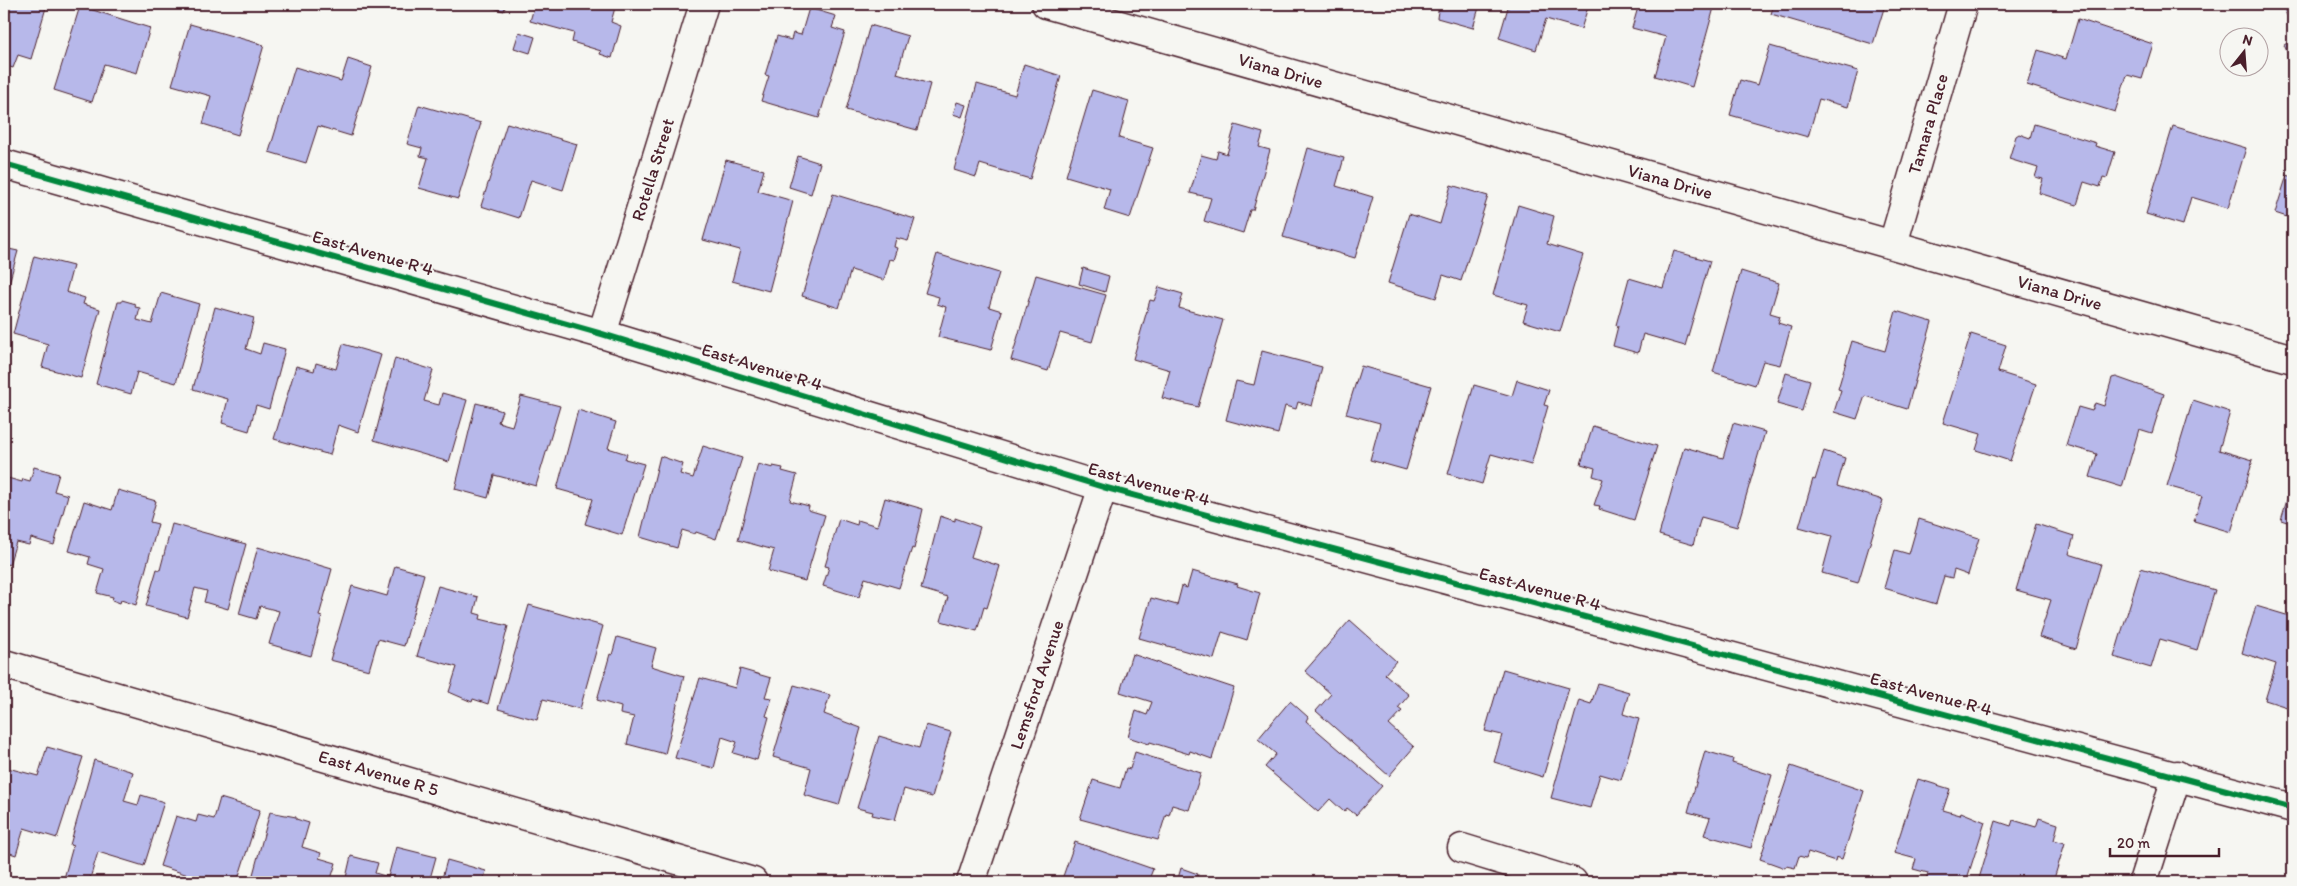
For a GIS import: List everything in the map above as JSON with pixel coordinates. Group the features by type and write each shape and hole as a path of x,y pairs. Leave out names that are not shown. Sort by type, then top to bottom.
{"street":[{"name":"Rotella Street","path":"602,334 704,4"},
{"name":"Viana Drive","path":"1046,4 1893,244 2293,360"},
{"name":"Tamara Place","path":"1893,244 1963,4"},
{"name":"East Avenue R 4","path":"4,164 602,334 1102,487 2293,808"},
{"name":"Lemsford Avenue","path":"971,882 1102,487"},
{"name":"East Avenue R 5","path":"4,664 754,882"},
{"path":"2143,882 2176,775"},
{"path":"1462,848 1573,882"}],"building":[{"path":"4,4 47,4 31,59 18,55 13,68 4,65"},
{"path":"478,4 506,4 504,11"},
{"path":"535,4 616,4 611,22 621,26 612,58 600,54 601,51 572,42 574,33 530,21"},
{"path":"1439,4 1480,4 1473,28 1437,18"},
{"path":"1509,4 1589,4 1581,29 1546,19 1536,50 1499,38"},
{"path":"1639,4 1715,4 1692,87 1655,76 1666,37 1632,28"},
{"path":"1774,4 1885,5 1873,44 1771,14"},
{"path":"2293,5 2293,26 2284,10"},
{"path":"80,6 150,28 137,73 104,64 92,102 54,90"},
{"path":"809,8 836,16 832,28 845,32 819,118 761,101 769,76 765,75 777,36 791,40 793,33 801,35"},
{"path":"2078,19 2153,44 2142,79 2127,75 2115,112 2027,85 2038,50 2066,59"},
{"path":"190,24 264,45 238,135 203,124 211,96 172,85"},
{"path":"870,25 908,36 897,74 930,84 917,130 846,110"},
{"path":"519,32 535,37 530,53 514,48"},
{"path":"2293,40 2293,64 2284,45"},
{"path":"1770,46 1858,71 1848,107 1819,99 1808,137 1730,115 1740,80 1758,85"},
{"path":"348,59 372,67 351,136 318,126 306,163 269,152 295,67 341,81"},
{"path":"1024,64 1061,76 1030,179 980,164 976,177 954,170 977,84 1015,95"},
{"path":"1092,90 1129,101 1119,138 1153,148 1130,218 1104,210 1110,189 1066,176"},
{"path":"957,102 966,105 962,117 953,114"},
{"path":"419,105 481,123 458,199 419,188 428,158 420,156 422,148 407,144"},
{"path":"507,123 577,144 563,190 531,180 519,218 481,206"},
{"path":"2034,124 2096,143 2095,146 2115,152 2107,178 2103,177 2100,187 2084,182 2077,205 2039,193 2043,179 2035,177 2038,168 2009,159 2016,136 2019,134 2030,138"},
{"path":"1235,125 1263,133 1259,147 1270,150 1253,210 1250,210 1243,233 1204,221 1211,198 1190,193 1201,155 1216,159 1218,151 1227,154"},
{"path":"2173,126 2246,148 2228,208 2191,197 2183,225 2146,214"},
{"path":"1308,148 1344,158 1336,186 1373,197 1355,258 1283,237"},
{"path":"798,156 820,163 811,194 789,187"},
{"path":"726,160 764,170 758,191 793,201 769,291 732,281 740,250 703,240"},
{"path":"2287,175 2293,177 2293,226 2288,224 2290,218 2275,213"},
{"path":"1451,185 1488,196 1461,281 1443,275 1436,298 1388,283 1409,214 1440,224"},
{"path":"833,194 915,219 908,241 896,238 894,247 898,248 894,260 890,259 884,280 851,270 839,308 802,296"},
{"path":"1518,205 1554,216 1547,244 1583,255 1560,332 1523,321 1528,305 1493,295"},
{"path":"4,248 18,251 4,297"},
{"path":"1674,251 1710,261 1685,346 1643,334 1638,353 1613,346 1618,326 1616,325 1629,278 1663,288"},
{"path":"937,254 999,273 989,307 1002,311 991,350 938,337 946,307 937,304 939,297 925,293"},
{"path":"34,256 73,266 66,292 85,298 83,304 100,309 81,378 42,367 48,344 13,334"},
{"path":"1083,268 1109,276 1105,292 1079,284"},
{"path":"1741,271 1779,283 1770,313 1780,316 1778,323 1791,327 1780,365 1763,361 1755,385 1713,372"},
{"path":"1036,275 1106,295 1092,342 1060,333 1048,371 1011,360"},
{"path":"1159,287 1183,294 1179,308 1223,320 1198,407 1162,398 1170,370 1133,359 1150,300 1154,301"},
{"path":"161,293 199,304 176,383 137,372 131,394 96,384 118,302 122,302 122,300 136,304 135,307 140,308 137,320 152,324"},
{"path":"215,307 254,318 246,349 260,354 263,343 285,349 269,409 256,405 249,431 222,423 228,399 193,389"},
{"path":"1896,311 1932,322 1907,409 1865,396 1857,419 1834,412 1841,390 1838,389 1852,341 1885,351"},
{"path":"1971,334 2006,345 1998,372 2036,384 2010,461 1976,450 1981,434 1943,423"},
{"path":"343,344 381,355 358,432 338,425 330,455 274,439 296,366 314,371 316,363 336,369"},
{"path":"1262,351 1322,367 1312,406 1298,402 1296,409 1285,406 1278,434 1226,420 1236,381 1254,385"},
{"path":"395,358 433,370 424,401 439,405 442,393 467,400 449,462 374,440"},
{"path":"1361,366 1431,386 1406,470 1370,460 1380,423 1346,414"},
{"path":"1786,373 1810,380 1802,411 1777,404"},
{"path":"2116,377 2164,394 2152,433 2139,429 2122,487 2090,477 2097,454 2066,445 2078,407 2092,411 2095,403 2104,406 2112,378"},
{"path":"1517,380 1549,390 1544,405 1548,406 1531,465 1491,454 1482,484 1448,474 1474,385 1512,396"},
{"path":"521,396 560,406 536,486 494,475 488,498 455,489 476,403 502,411 498,422 512,426"},
{"path":"2193,400 2230,412 2219,450 2253,460 2231,532 2194,521 2202,496 2167,486"},
{"path":"578,410 616,422 608,448 627,454 625,459 644,464 622,535 585,524 593,499 557,489"},
{"path":"1733,423 1765,432 1737,527 1701,517 1693,545 1659,535 1684,447 1723,458"},
{"path":"1593,426 1657,446 1634,520 1599,509 1600,506 1594,505 1603,479 1593,476 1595,468 1581,464"},
{"path":"703,446 742,458 716,539 696,532 695,534 682,530 677,548 640,537 660,456 683,464 680,474 693,478"},
{"path":"1824,451 1845,458 1837,486 1883,500 1858,583 1822,573 1832,536 1799,527 1813,479 1815,480"},
{"path":"758,464 773,468 773,466 783,468 782,471 797,475 790,501 809,506 808,510 825,515 805,581 768,571 774,550 738,540"},
{"path":"34,467 59,474 54,491 68,495 54,545 31,538 29,545 16,542 9,565 4,563 4,477 22,482 23,479 30,481"},
{"path":"2293,480 2293,524 2281,520"},
{"path":"118,490 156,501 150,522 158,524 136,605 121,600 120,603 112,600 113,597 97,593 104,569 88,564 90,557 69,551 84,501 112,510"},
{"path":"885,498 923,509 914,549 912,548 899,588 865,578 859,597 823,586 829,567 825,566 839,519 857,525 858,520 877,526"},
{"path":"940,516 955,521 955,518 980,527 971,557 1000,566 987,608 984,607 977,631 941,621 948,597 921,589"},
{"path":"1919,519 1979,538 1968,575 1954,570 1952,578 1944,576 1936,604 1884,588 1895,550 1909,554"},
{"path":"172,524 246,544 228,609 204,602 207,591 195,588 187,617 146,606 157,569 160,570"},
{"path":"2036,524 2074,536 2069,554 2101,564 2076,649 2039,637 2051,600 2016,590"},
{"path":"258,547 332,569 319,616 322,617 311,656 269,644 279,611 260,606 256,619 239,614"},
{"path":"395,566 424,574 404,646 378,639 369,670 330,660 352,586 387,596"},
{"path":"2141,568 2215,590 2197,650 2160,639 2151,668 2114,657"},
{"path":"1192,571 1238,584 1237,586 1260,593 1247,640 1222,632 1214,659 1139,638 1151,598 1177,605 1182,586 1187,588"},
{"path":"438,586 478,597 474,613 481,615 480,619 508,626 488,704 473,699 472,702 449,692 457,667 417,656"},
{"path":"529,605 603,626 580,709 543,699 537,720 498,709"},
{"path":"2256,606 2293,617 2293,709 2265,700 2276,664 2242,653"},
{"path":"1350,620 1396,661 1385,674 1409,695 1398,708 1402,711 1389,725 1414,747 1389,776 1316,711 1331,694 1305,671"},
{"path":"617,637 656,648 651,666 684,676 665,754 627,744 634,717 620,714 621,707 597,700 610,654 612,655"},
{"path":"1132,654 1234,688 1212,759 1190,751 1189,754 1128,737 1136,711 1147,715 1152,702 1120,692"},
{"path":"740,669 771,678 765,697 772,698 766,716 769,717 757,760 733,753 737,742 722,737 714,768 675,758 700,678 735,688"},
{"path":"1503,669 1569,688 1543,777 1494,762 1502,735 1485,731"},
{"path":"1598,683 1629,692 1623,714 1639,719 1621,780 1600,774 1590,808 1551,798 1579,700 1591,704"},
{"path":"794,685 830,695 824,714 861,728 839,805 804,795 811,768 773,757"},
{"path":"1290,701 1308,717 1306,721 1382,786 1356,815 1347,808 1344,812 1330,799 1318,812 1265,767 1276,754 1258,739"},
{"path":"926,725 951,732 932,797 904,789 895,820 872,815 873,812 857,808 879,736 919,748"},
{"path":"47,747 83,757 57,838 24,828 16,855 4,851 4,767 38,776"},
{"path":"1705,751 1733,759 1732,763 1772,775 1751,848 1704,835 1710,818 1688,812"},
{"path":"1135,752 1201,773 1189,810 1172,805 1169,815 1166,814 1158,840 1080,819 1093,780 1120,788 1126,768 1130,769"},
{"path":"94,760 133,772 124,801 138,805 141,795 164,802 144,866 98,852 89,882 63,882 73,846 70,845"},
{"path":"1791,766 1864,791 1842,859 1836,857 1835,861 1808,852 1806,858 1799,856 1795,868 1786,866 1785,868 1760,859"},
{"path":"1918,779 1950,789 1943,810 1960,815 1961,812 1985,822 1966,882 1925,882 1928,873 1913,869 1916,859 1894,853"},
{"path":"220,798 260,810 237,882 209,880 205,882 160,866 176,816 196,822 198,815 214,819"},
{"path":"270,812 296,817 296,819 309,823 302,847 321,853 319,858 336,863 330,882 251,882"},
{"path":"2039,818 2058,824 2054,840 2065,843 2053,882 1978,882 1996,821 2011,826 2013,820 2036,827"},
{"path":"1075,842 1153,869 1148,882 1061,882"},
{"path":"396,847 436,857 429,882 345,882 351,856 378,863 375,873 388,877"},
{"path":"447,860 486,871 483,882 441,882"},
{"path":"1181,868 1198,874 1196,882 1177,882"}],"cycle path":[{"path":"4,164 602,334 1103,487 2293,808"}]}
